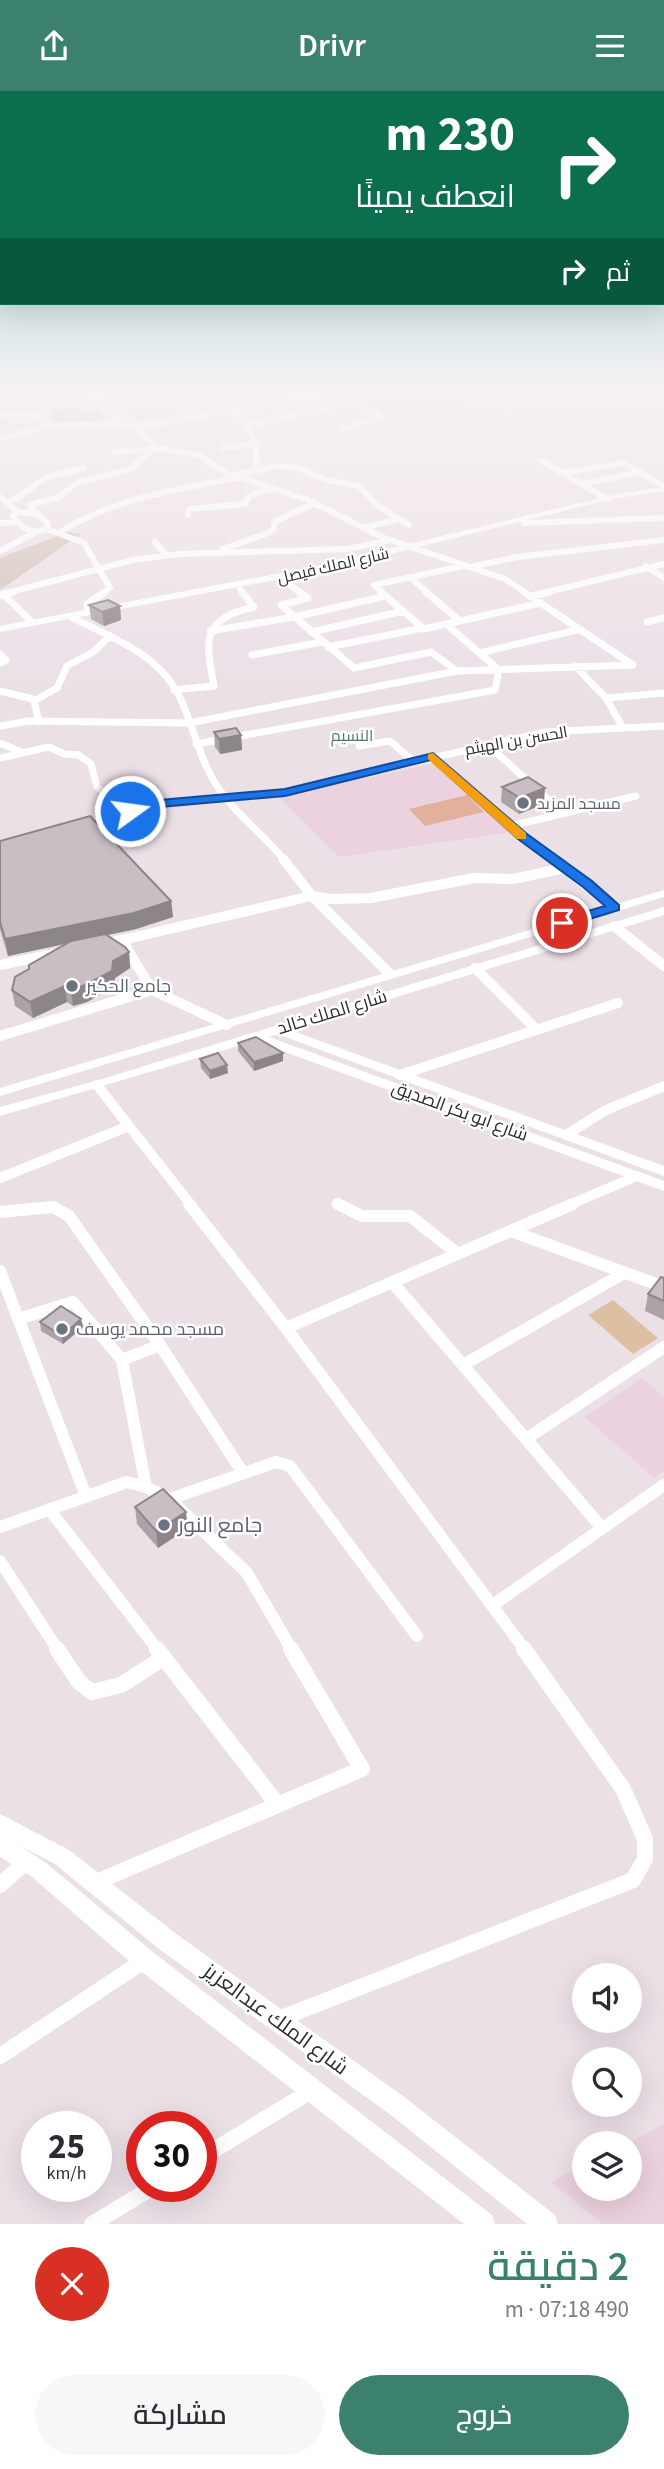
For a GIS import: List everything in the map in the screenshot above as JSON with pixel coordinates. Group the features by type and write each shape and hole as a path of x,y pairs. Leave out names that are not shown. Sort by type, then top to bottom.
{"street":[{"path":"3,499 21,498 33,485"},
{"path":"47,529 48,524 30,505 59,497 74,485"},
{"path":"60,532 79,520 155,493 198,485"},
{"path":"0,726 39,722 189,723 457,671 633,665 577,630 505,579 391,540 315,503 261,485"},
{"path":"351,485 359,486 377,505 409,525"},
{"path":"583,485 607,499"},
{"path":"188,515 189,509 198,506 245,504 249,496 272,488"},
{"name":"شارع الملك فيصل","path":"416,549 607,499 663,489"},
{"name":"شارع الملك فيصل","path":"0,631 32,622 272,579 416,549 663,489"},
{"path":"3,499 18,512"},
{"path":"217,551 268,533 274,529 274,522 315,503"},
{"path":"34,512 18,512 13,516 23,530 34,533"},
{"path":"366,527 400,519"},
{"path":"524,523 662,519 664,528"},
{"path":"0,523 17,522"},
{"path":"0,551 47,529 84,543 110,588 87,604 88,611"},
{"path":"2,594 99,568 166,555 217,551 347,549 391,540"},
{"path":"424,628 374,585 517,557 664,540"},
{"path":"155,542 166,555"},
{"path":"0,631 240,589 416,549"},
{"path":"532,596 646,566 664,564"},
{"path":"646,566 664,578"},
{"path":"411,577 460,621"},
{"path":"283,580 308,598 281,605 354,669 431,652 457,671"},
{"path":"174,690 214,686 207,650 210,631 216,620 224,614 254,607 240,589"},
{"path":"2,594 32,622"},
{"path":"210,631 294,617 386,596"},
{"path":"252,655 424,628 541,603"},
{"path":"311,632 404,611"},
{"path":"73,618 144,653 161,670 181,699 196,744 219,790 273,846 312,896 390,974"},
{"path":"647,622 664,618"},
{"path":"446,624 499,670"},
{"path":"479,653 577,630"},
{"path":"0,691 36,700 57,688 67,666 93,652 110,636"},
{"path":"0,654 6,660 0,663"},
{"path":"575,666 606,698 622,726"},
{"path":"196,744 495,690 499,670"},
{"path":"606,698 664,693"},
{"path":"36,700 39,722"},
{"name":"الحسن بن الهيثم","path":"78,826 159,803 285,792 545,732 622,726 664,726"},
{"path":"359,746 390,741 413,761"},
{"path":"0,743 21,752"},
{"path":"487,744 564,813"},
{"path":"0,758 50,747 64,754 84,758 91,764 97,787 130,811"},
{"path":"433,756 511,826 614,908"},
{"path":"511,826 636,796"},
{"path":"108,943 312,896 332,899 371,898 474,878 513,879 564,868"},
{"name":"شارع الملك خالد","path":"0,1092 664,893"},
{"name":"شارع الملك خالد","path":"0,1112 97,1085 664,911"},
{"path":"614,926 664,965"},
{"path":"122,940 152,990 227,1025"},
{"path":"0,965 68,951"},
{"path":"475,968 537,1030"},
{"path":"0,1036 152,990"},
{"path":"400,1075 618,1003"},
{"name":"شارع ابو بكر الصديق","path":"275,1029 664,1171"},
{"name":"شارع ابو بكر الصديق","path":"256,1036 664,1186"},
{"path":"97,1085 286,1328 493,1605 623,1789 645,1839 645,1860 633,1880 279,2019"},
{"path":"566,1135 606,1110 664,1086"},
{"path":"0,1178 129,1126"},
{"path":"286,1328 637,1176"},
{"path":"337,1203 362,1216 410,1216 458,1254"},
{"path":"0,1212 38,1206 62,1210 160,1345 243,1473"},
{"path":"511,1231 664,1287"},
{"path":"0,1271 86,1496"},
{"path":"463,1365 624,1273"},
{"path":"393,1282 602,1528"},
{"path":"18,1319 73,1302 122,1360 146,1487"},
{"path":"122,1360 160,1345"},
{"path":"526,1439 664,1347"},
{"path":"170,1499 276,1462 290,1466 418,1636"},
{"path":"0,1527 127,1482 146,1487 170,1499 247,1573 362,1769 94,1883"},
{"path":"493,1605 664,1485"},
{"path":"49,1509 278,1805"},
{"path":"0,1561 79,1682 92,1692 109,1691 132,1680 163,1658"},
{"name":"شارع الملك عبدالعزيز","path":"0,1824 62,1857 171,1944 395,2104 546,2224"},
{"name":"شارع الملك عبدالعزيز","path":"0,1845 26,1861 145,1960 314,2089 483,2224"},
{"path":"0,1885 26,1861"},
{"path":"0,2056 145,1960"},
{"path":"217,2148 314,2089"},
{"path":"92,2224 128,2202"}],"shaded area":[{"path":"68,532 81,534 0,590 0,558"},
{"path":"437,763 512,832 339,857 278,797"},
{"path":"467,795 484,812 425,826 409,809"},
{"path":"613,1300 658,1338 633,1354 588,1315"},
{"path":"642,1378 664,1397 664,1471 654,1478 585,1417"},
{"path":"664,2124 664,2224 603,2224 575,2201 642,2201 642,2136"},
{"path":"572,2171 572,2199 551,2182"}],"building":[{"path":"108,600 120,606 102,612 89,605"},
{"path":"236,728 241,735 219,739 214,732"},
{"path":"528,777 545,788 520,798 502,787"},
{"path":"90,816 171,901 134,913 5,939 0,922 0,841"},
{"path":"105,934 129,952 113,961 112,971 85,985 71,990 65,986 30,1002 12,990 15,977 29,969 29,965 71,941"},
{"path":"256,1037 283,1053 254,1062 238,1043"},
{"path":"218,1053 227,1065 210,1071 200,1059"},
{"path":"661,1277 664,1278 664,1301 648,1294"},
{"path":"61,1306 81,1319 62,1336 40,1322"},
{"path":"163,1489 186,1512 156,1531 135,1507"}],"slow traffic":[{"path":"433,756 522,836"}],"place":[{"name":"مسجد المزيد","path":"523,803"},
{"name":"جامع الحكير","path":"72,986"},
{"name":"مسجد محمد يوسف","path":"62,1329"},
{"name":"جامع النور","path":"164,1525"}],"district":[{"name":"النسيم","path":"352,735"}],"route":[{"path":"130,811 159,803 285,792 433,756 523,837 587,884 614,908 562,923"}]}
